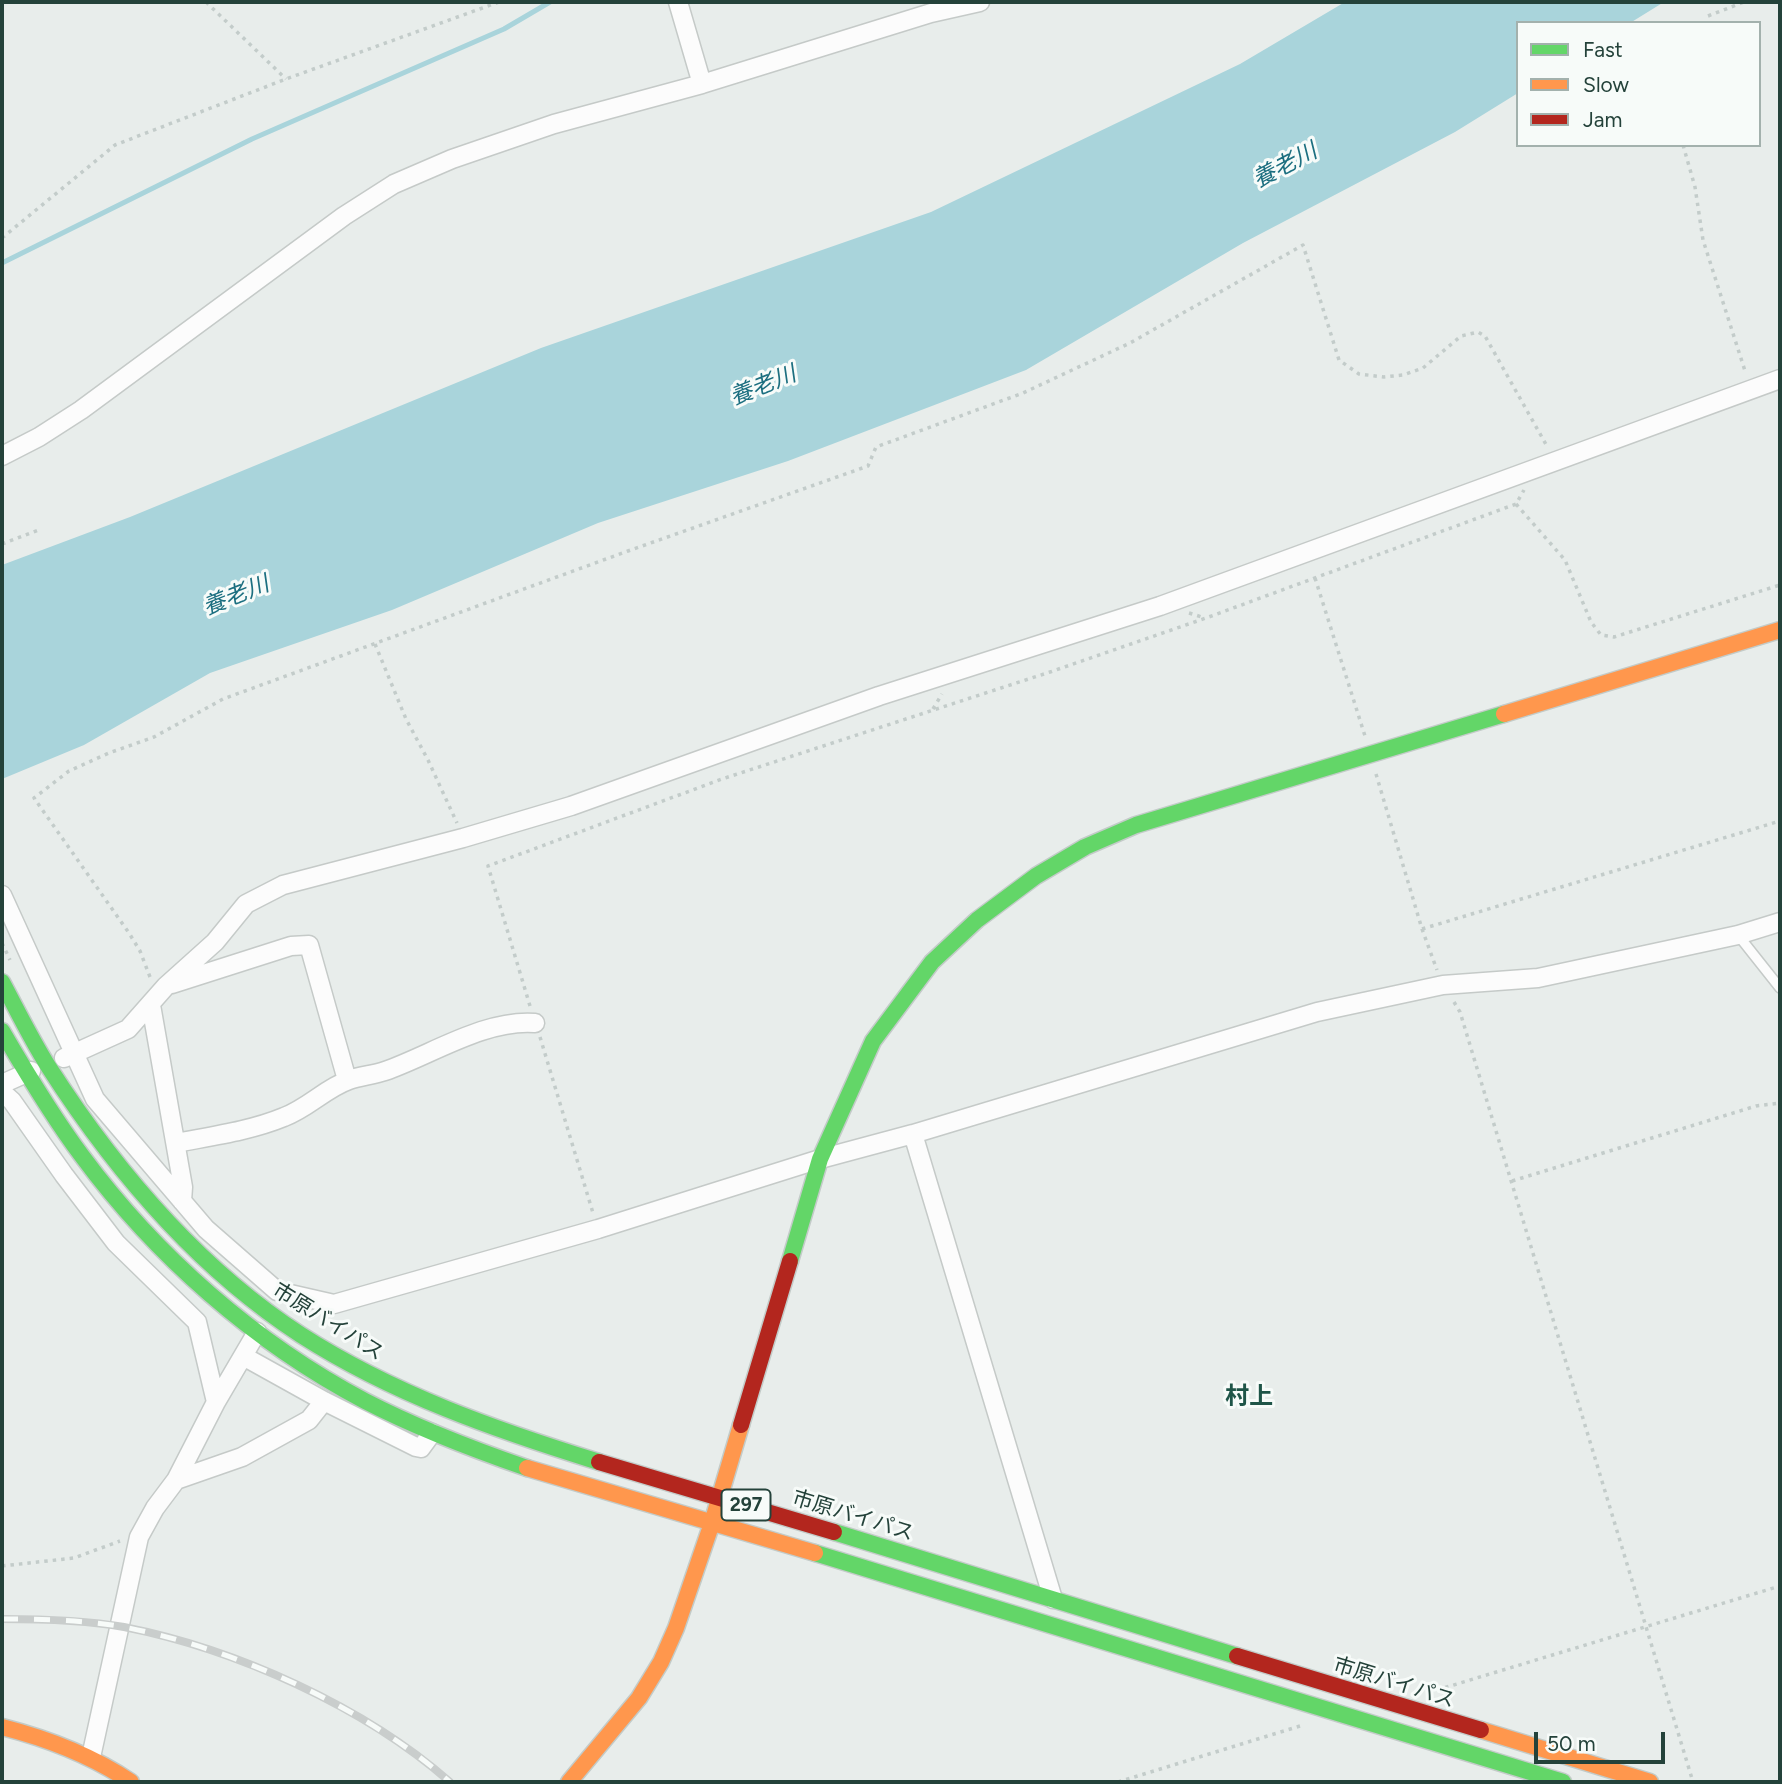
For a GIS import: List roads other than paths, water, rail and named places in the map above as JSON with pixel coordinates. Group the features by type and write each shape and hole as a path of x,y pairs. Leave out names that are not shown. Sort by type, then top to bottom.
{"main road":[{"path":"569,1782 639,1698 661,1662 676,1628 712,1522 820,1159 873,1041 932,962 977,920 1036,876 1085,847 1136,825 1780,630"},
{"name":"市原バイパス","path":"2,982 47,1065 157,1208 205,1259 250,1298 285,1323 341,1359 383,1381 573,1455 719,1497 1650,1782"},
{"name":"297","path":"2,1031 24,1074 100,1182 185,1274 257,1332 322,1375 380,1408 432,1433 557,1477 1563,1782"},
{"path":"2,1727 57,1742 91,1757 131,1782"}],"street":[{"path":"678,2 702,84"},
{"path":"2,456 39,437 81,410 344,216 394,184 498,142 702,84 931,13 980,2"},
{"path":"2,1084 128,1029 158,996 215,942 246,904 283,885 463,838 571,806 879,696 1160,606 1780,379"},
{"path":"2,895 95,1099 206,1229 277,1291 334,1304 598,1229 820,1159 913,1134 1317,1012 1443,985 1538,978 1738,934 1780,922"},
{"path":"158,996 291,946 309,945 347,1080"},
{"path":"158,996 183,1187 182,1201"},
{"path":"176,1143 282,1118 302,1110 347,1080 385,1071 492,1028 517,1021 535,1023"},
{"path":"2,1092 12,1101 116,1243 197,1322 216,1402"},
{"path":"913,1134 1053,1599"},
{"path":"91,1757 139,1537 155,1508 176,1480 216,1402 257,1332"},
{"path":"243,1356 324,1401 416,1447 421,1448 432,1433"},
{"path":"176,1480 242,1457 309,1420 324,1401"}],"lane":[{"path":"1738,934 1780,988"}],"water":[{"name":"養老川","path":"1345,2 1664,2 1633,21 1516,21 1516,94 1455,132 1243,243 1026,370 788,461 598,523 392,610 210,673 84,745 2,779 2,565 130,517 541,348 931,212 1240,64"}],"waterway":[{"path":"2,263 252,139 504,29 550,2"}],"railway":[{"path":"2,1619 63,1620 124,1627 167,1637 254,1666 339,1706 379,1729 450,1782"}],"district":[{"name":"村上","path":"1249,1397"}]}
